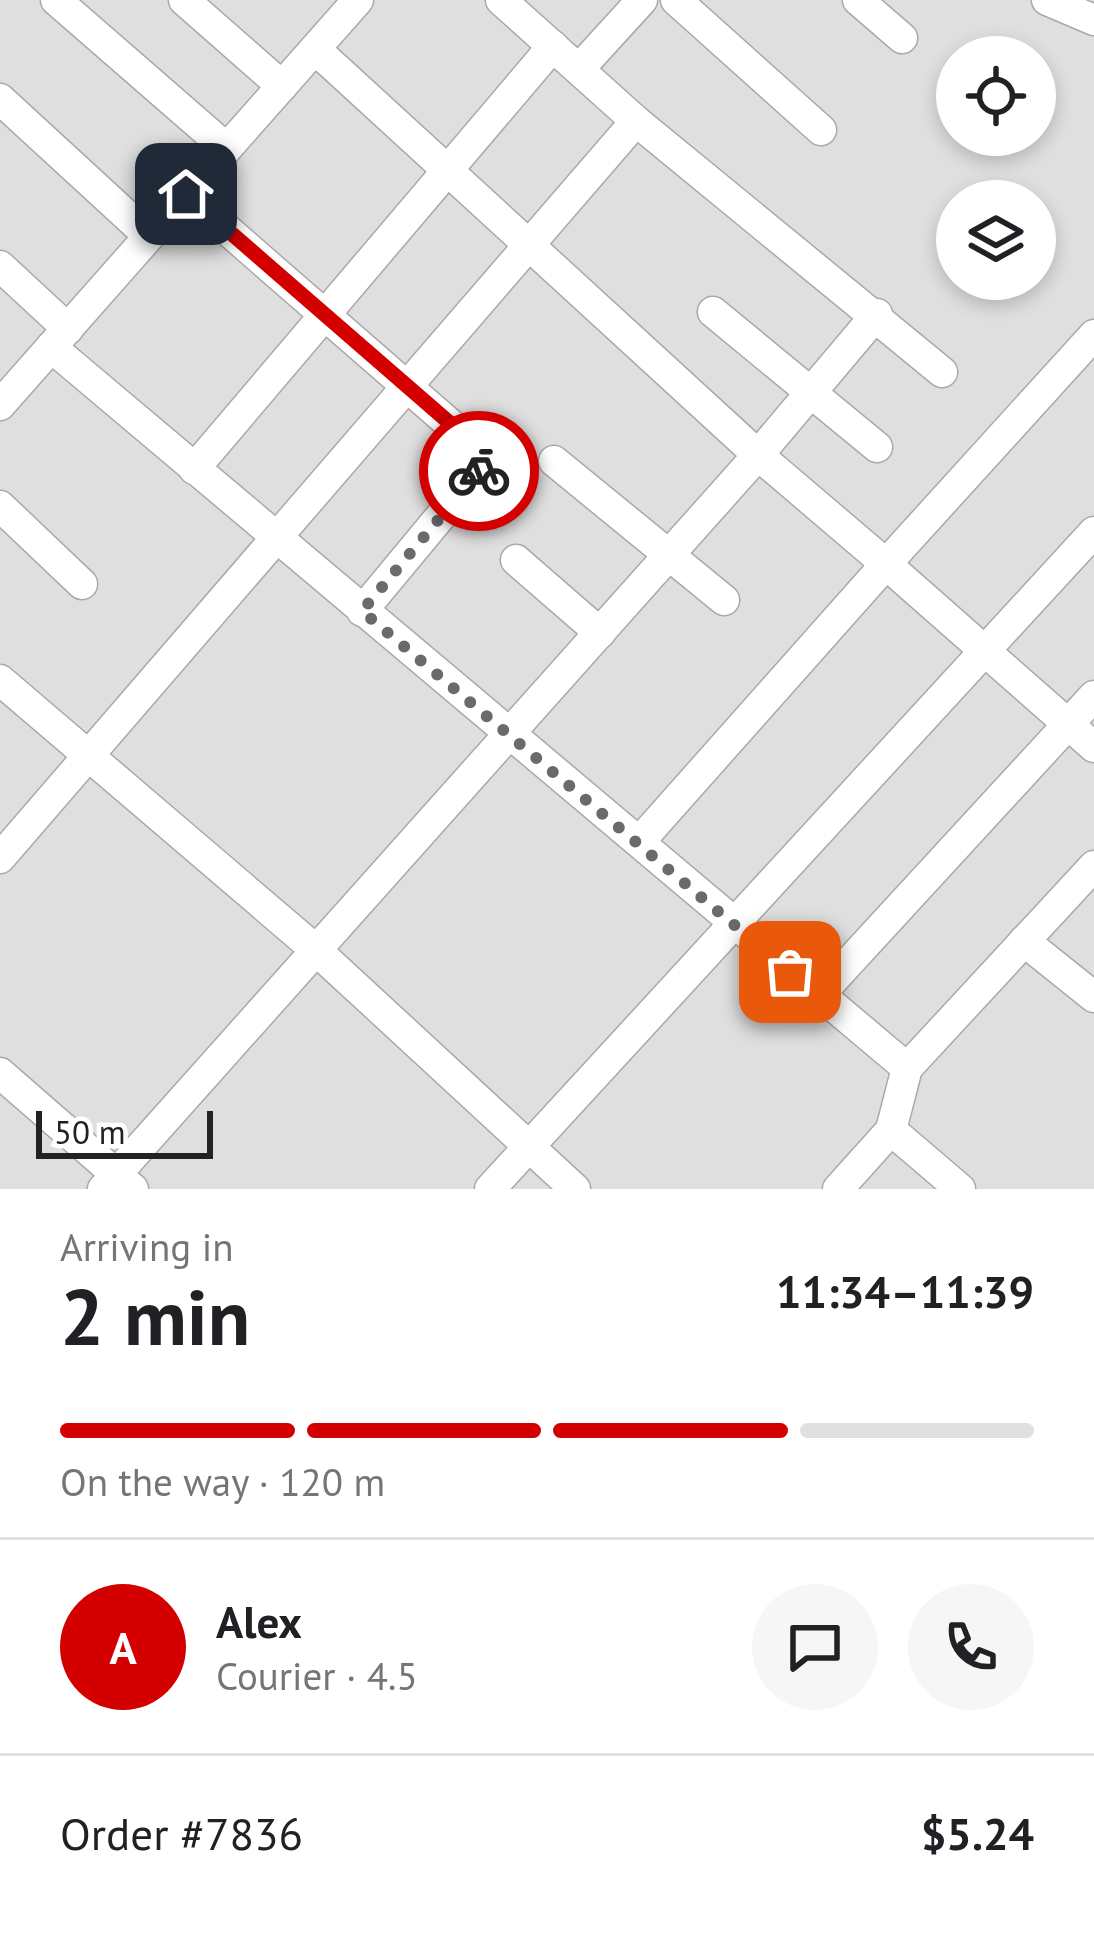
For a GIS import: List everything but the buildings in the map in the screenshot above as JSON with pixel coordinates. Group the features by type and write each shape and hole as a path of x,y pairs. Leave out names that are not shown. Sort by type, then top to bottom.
{"street":[{"path":"56,0 225,147"},
{"path":"184,0 282,86"},
{"path":"502,0 701,179 877,314 942,372"},
{"path":"579,69 642,0"},
{"path":"676,0 821,130"},
{"path":"858,0 902,38"},
{"path":"1046,0 1094,20"},
{"path":"0,405 355,1"},
{"path":"194,470 553,46"},
{"path":"315,49 758,455 1094,747"},
{"path":"0,99 149,236"},
{"path":"0,859 408,392 637,121"},
{"path":"186,194 408,392 490,458 362,611"},
{"path":"0,266 60,338 194,470 907,1068"},
{"path":"713,312 877,447"},
{"path":"0,1073 118,1184 877,314"},
{"path":"640,841 1094,335"},
{"path":"554,461 724,600"},
{"path":"0,506 82,584"},
{"path":"490,1189 1094,532"},
{"path":"516,560 601,633"},
{"path":"0,680 317,951 575,1189"},
{"path":"818,996 1094,696"},
{"path":"838,1189 891,1130 907,1068 1094,866"},
{"path":"1024,941 1094,997"},
{"path":"891,1130 960,1189"}],"shaded area":[{"path":"0,0 1094,0 1094,1189 0,1189"}],"way so far":[{"path":"479,471 362,611 790,972"}],"route":[{"path":"186,194 408,392 490,458 479,471"}]}
